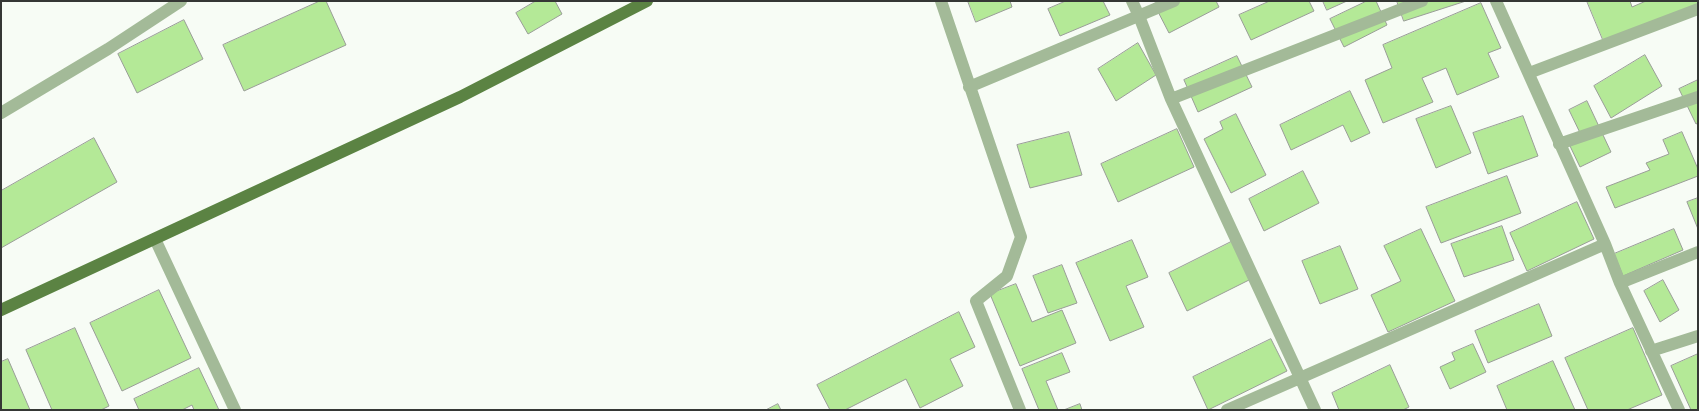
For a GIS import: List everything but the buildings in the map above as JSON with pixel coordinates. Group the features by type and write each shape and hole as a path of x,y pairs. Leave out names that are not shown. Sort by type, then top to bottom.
{"main road":[{"path":"1,310 460,97 647,1"}],"street":[{"path":"1,113 108,49 182,1"},
{"path":"941,1 1021,237 1007,276 976,301 1020,410"},
{"path":"1132,1 1140,16 1171,100 1315,410"},
{"path":"969,87 1174,1"},
{"path":"1171,100 1422,1"},
{"path":"1496,1 1605,244 1620,283 1679,410"},
{"path":"1529,73 1698,9"},
{"path":"1559,144 1698,97"},
{"path":"154,239 235,410"},
{"path":"1227,410 1605,244"},
{"path":"1620,283 1698,252"},
{"path":"1651,351 1698,336"}]}
